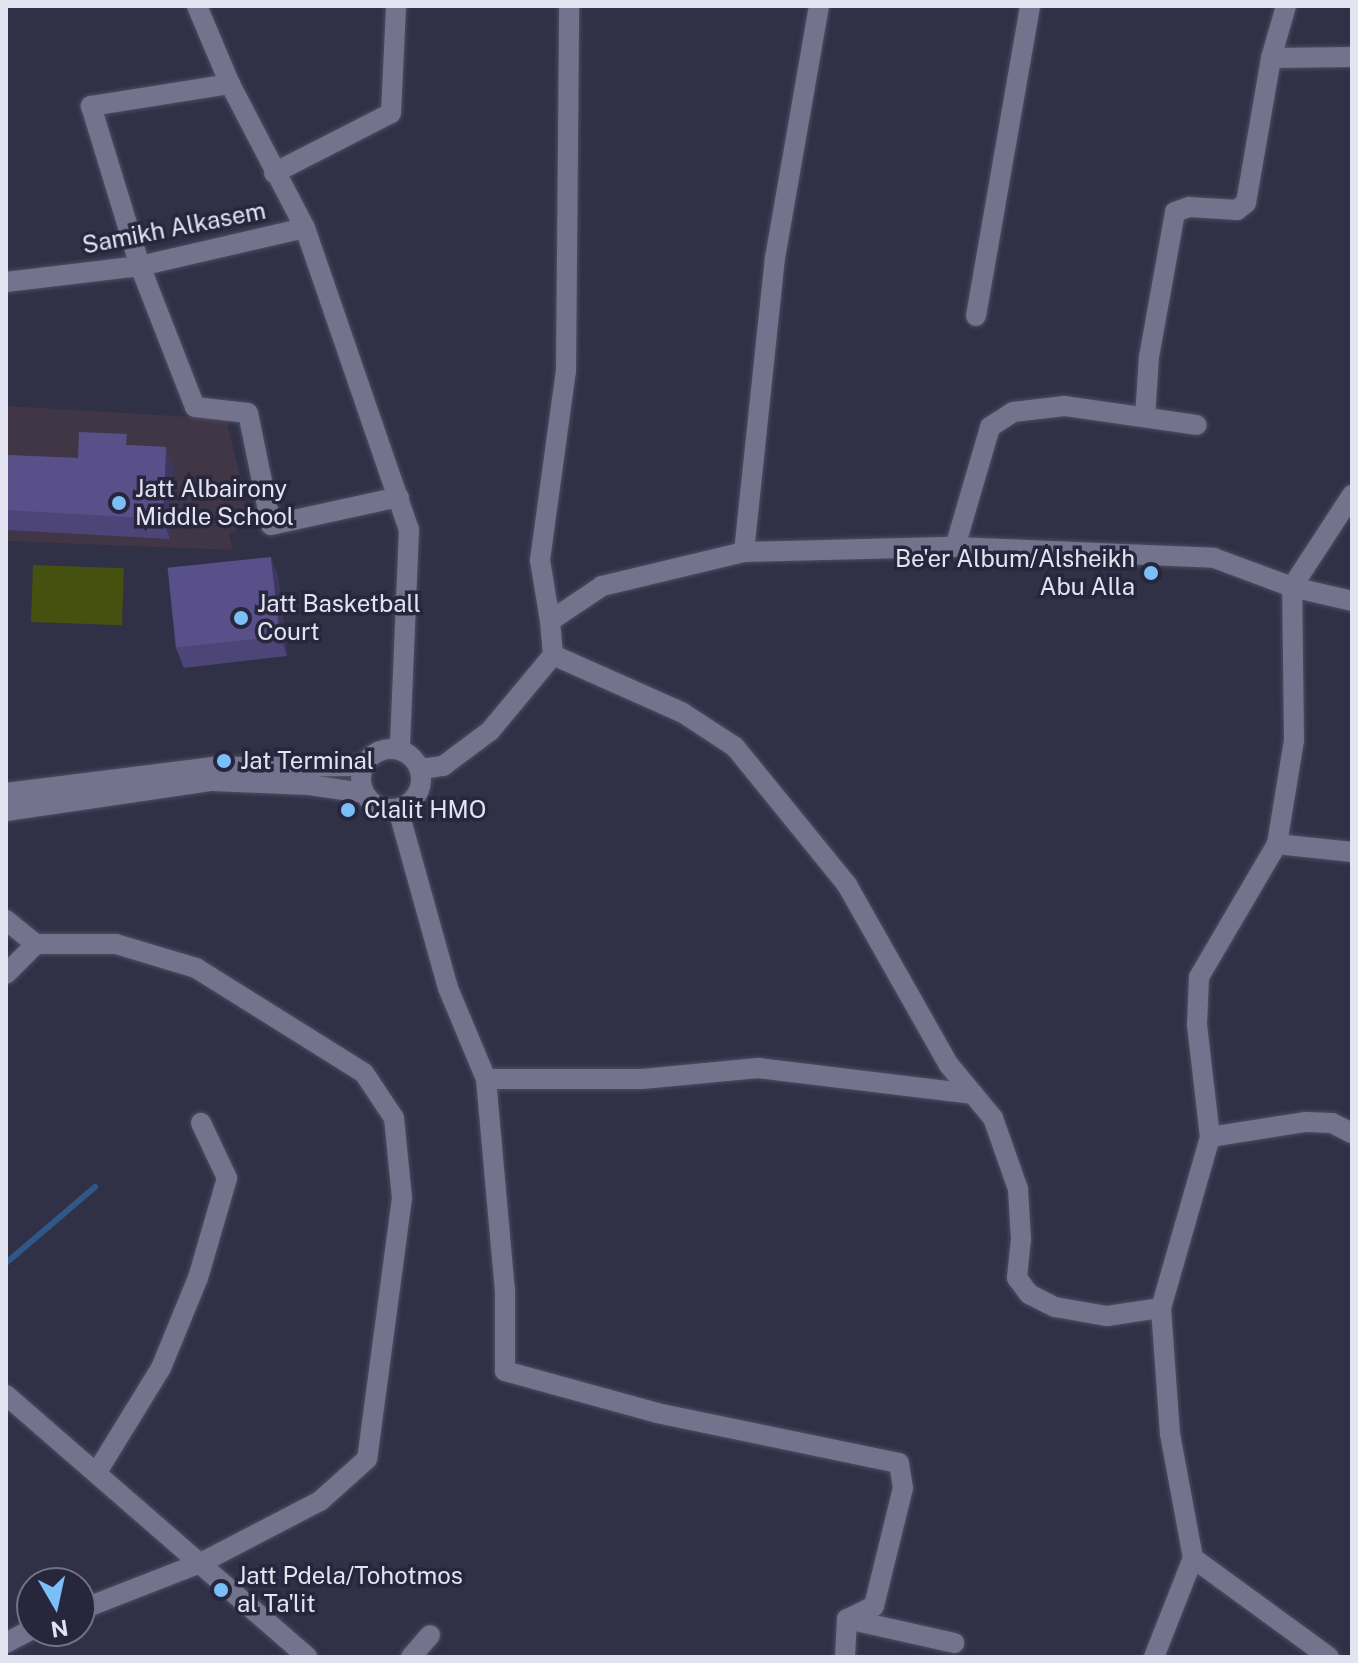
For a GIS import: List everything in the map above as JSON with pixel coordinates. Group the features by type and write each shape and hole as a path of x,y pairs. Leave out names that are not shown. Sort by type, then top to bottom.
{"street":[{"path":"6,811 212,781 364,793 379,807 398,809 420,789 421,769 400,749 410,565 409,530 305,228 230,84 197,6"},
{"path":"274,173 391,113 396,6"},
{"path":"421,769 443,766 472,749 553,655 540,560 566,371 569,6"},
{"path":"744,552 775,258 819,6"},
{"path":"976,316 1030,6"},
{"path":"1145,417 1149,357 1175,212 1189,207 1237,210 1246,203 1271,58 1286,6"},
{"path":"1271,58 1352,57"},
{"path":"230,84 91,106 140,266 195,407 248,413 271,525 399,497"},
{"name":"Samikh Alkasem","path":"6,282 140,266 305,228"},
{"path":"955,547 990,427 1013,412 1065,406 1197,425"},
{"path":"1154,1657 1193,1558 1170,1434 1161,1308 1210,1137 1197,1025 1199,977 1277,844 1294,740 1292,587 1352,495"},
{"path":"550,621 602,586 744,552 955,547 1214,558 1292,587 1352,601"},
{"path":"553,655 683,713 735,747 847,885 949,1065 993,1118 1018,1189 1021,1239 1017,1278 1029,1294 1055,1307 1107,1316 1161,1308"},
{"path":"364,793 364,766 375,753 400,749"},
{"path":"6,793 211,767 364,766"},
{"path":"398,809 448,988 486,1079 505,1290 505,1371 657,1413 899,1463 903,1488 874,1606 847,1619"},
{"path":"1277,844 1352,852"},
{"path":"6,920 36,944 116,944 196,968 364,1073 394,1118 402,1198 367,1459 320,1501 203,1562 96,1604"},
{"path":"6,974 36,944"},
{"path":"486,1079 642,1079 758,1068 973,1094"},
{"path":"1210,1137 1306,1122 1332,1123 1352,1133"},
{"path":"97,1472 161,1368 198,1278 227,1178 201,1123"},
{"path":"6,1395 203,1562 307,1657"},
{"path":"1193,1558 1329,1657"},
{"path":"847,1619 954,1643"},
{"path":"845,1657 847,1619"},
{"path":"411,1657 430,1635"}],"shaded area":[{"path":"6,406 226,419 247,505 243,524 229,535 233,550 6,541"}],"green space":[{"path":"33,565 124,568 122,625 31,622"}],"building":[{"path":"79,432 127,434 126,445 166,447 163,519 6,510 6,455 78,458"},
{"path":"271,557 279,637 176,647 168,568"}],"waterway":[{"path":"6,1263 95,1187"}],"place":[{"name":"Jatt Albairony Middle School","path":"119,503"},
{"name":"Be'er Album/Alsheikh Abu Alla","path":"1151,573"},
{"name":"Jatt Basketball Court","path":"241,618"},
{"name":"Jat Terminal","path":"224,761"},
{"name":"Clalit HMO","path":"348,810"},
{"name":"Jatt Pdela/Tohotmos al Ta'lit","path":"221,1590"}]}
